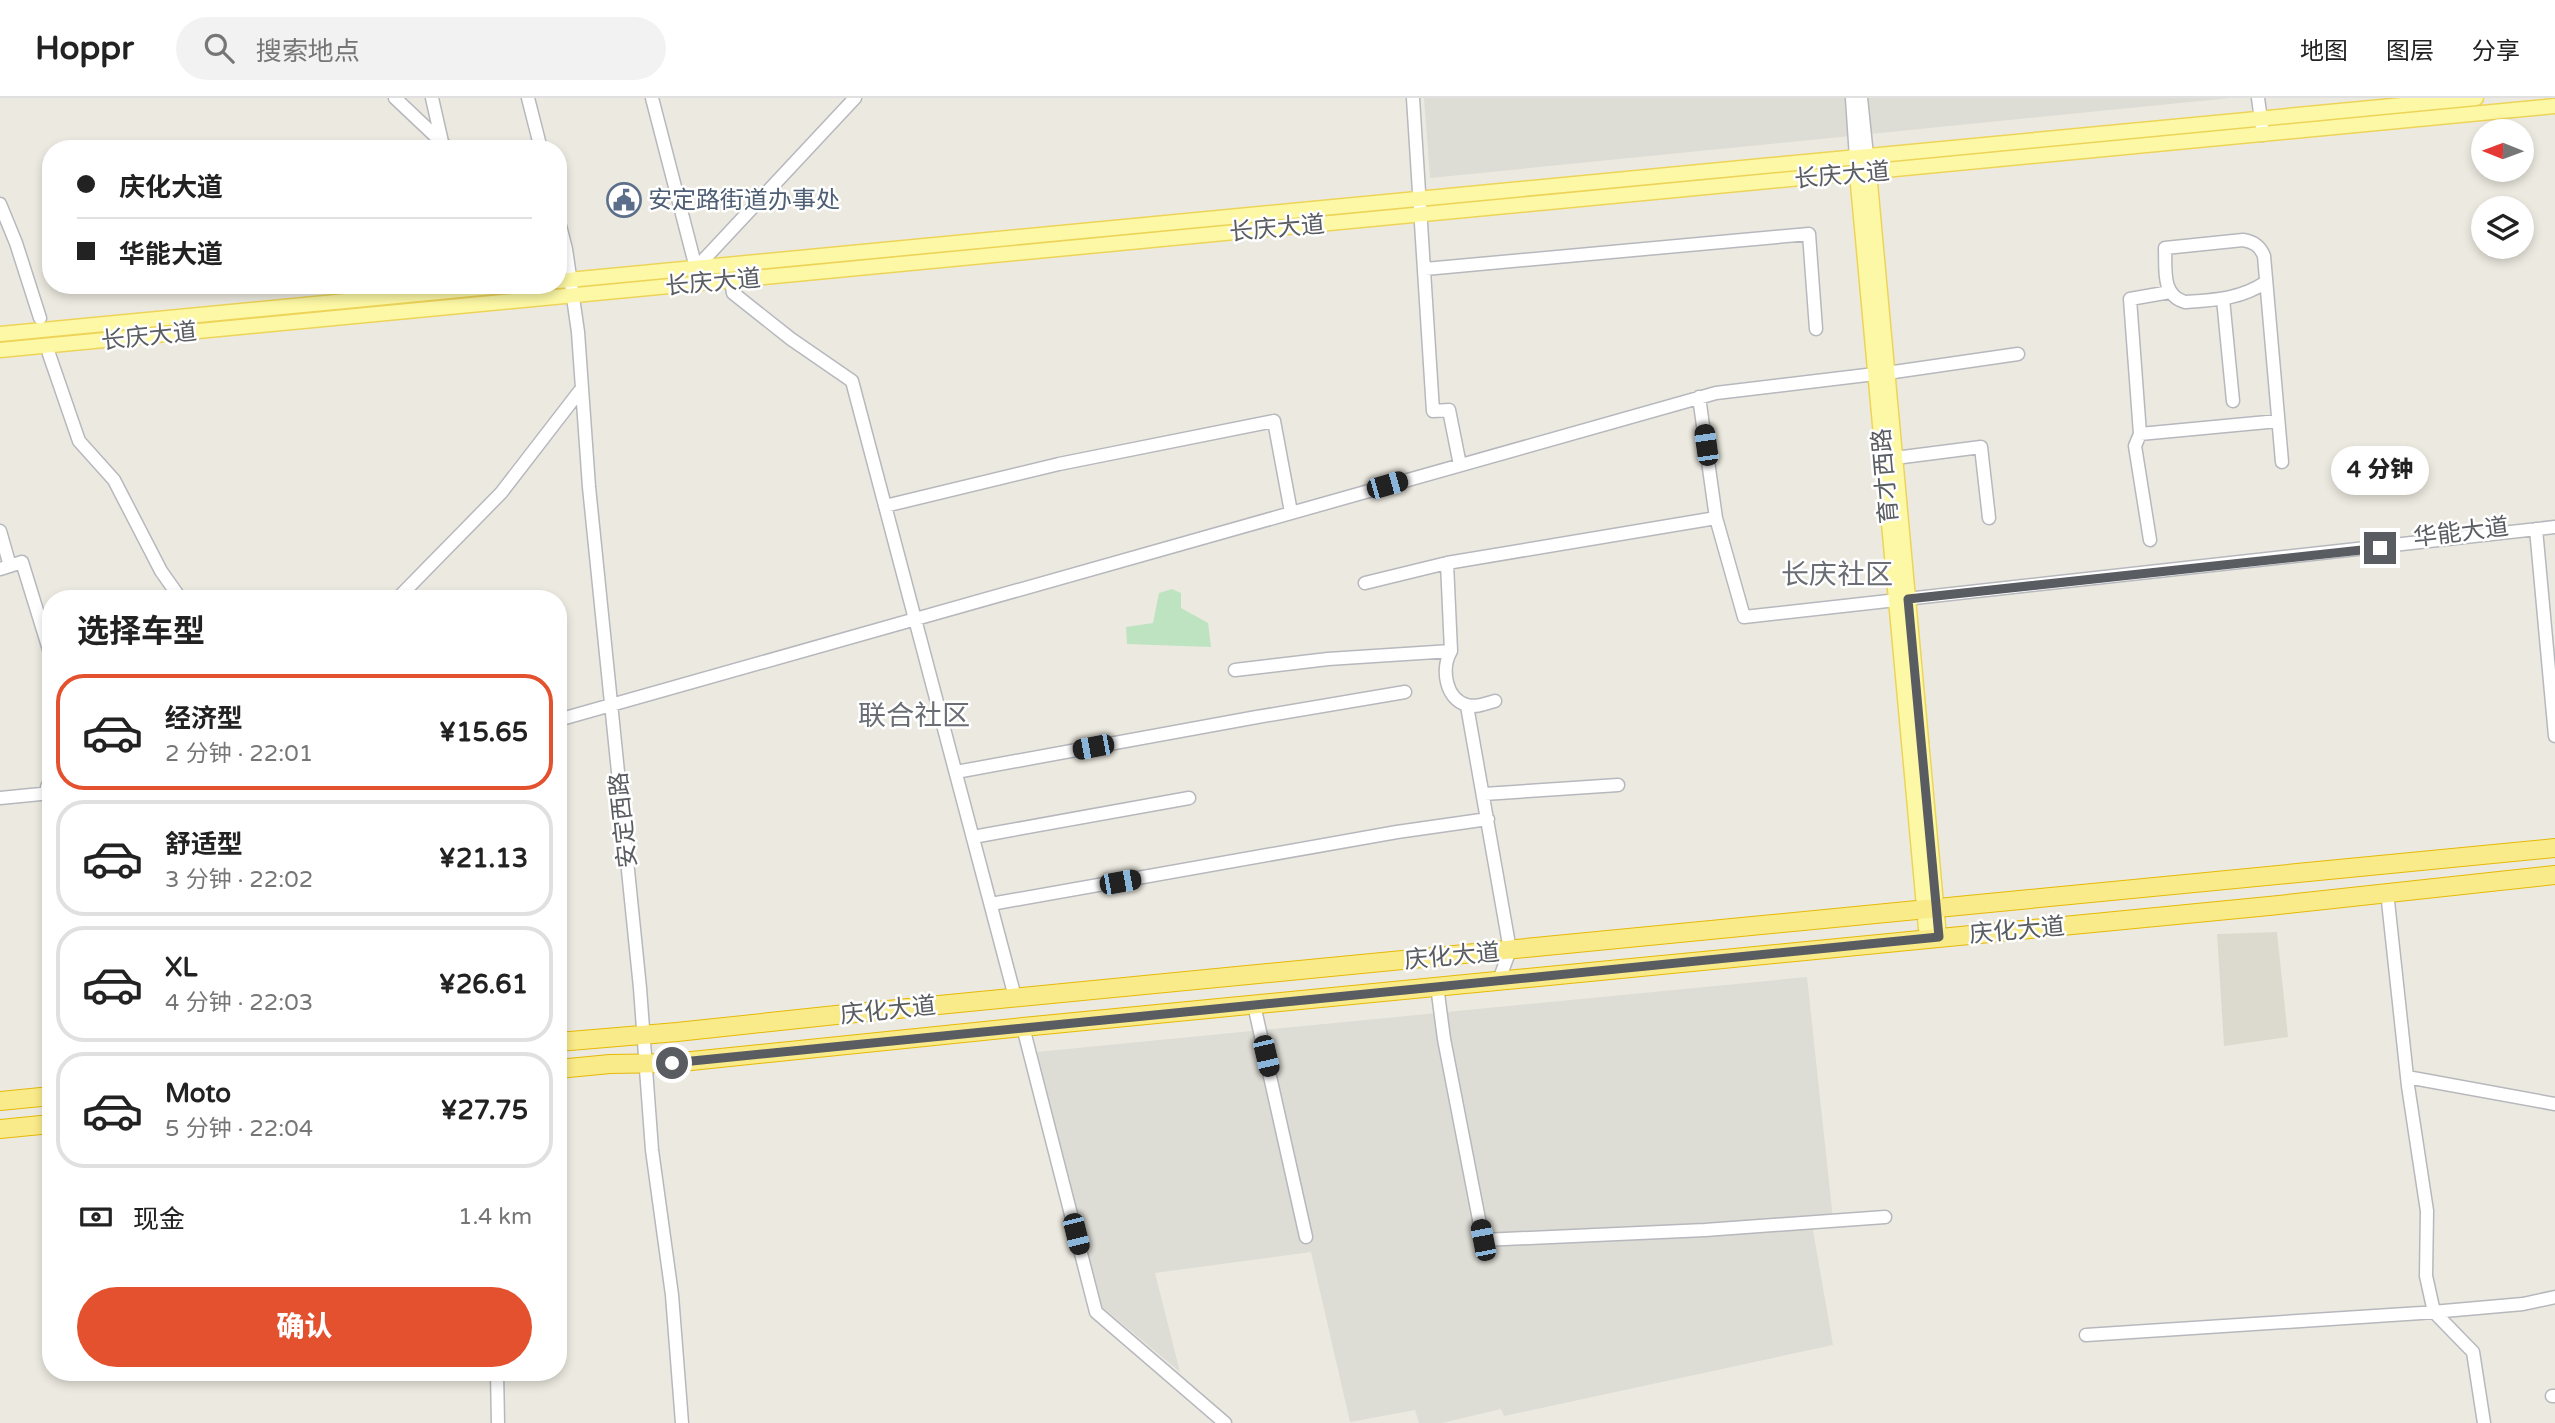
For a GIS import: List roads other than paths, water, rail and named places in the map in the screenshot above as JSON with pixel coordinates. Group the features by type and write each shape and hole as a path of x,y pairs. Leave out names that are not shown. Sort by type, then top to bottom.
{"highway":[{"name":"庆化大道","path":"567,1041 2555,848"},
{"name":"庆化大道","path":"567,1068 672,1063 2269,906 2555,875"},
{"path":"0,1101 42,1097"},
{"path":"0,1129 42,1125"}],"main road":[{"name":"长庆大道","path":"567,281 2476,98"},
{"name":"长庆大道","path":"0,351 2555,106"},
{"name":"育才西路","path":"1863,173 1933,938"},
{"name":"长庆大道","path":"0,334 419,294"},
{"name":"育才西路","path":"1881,373 1895,458 1902,597"}],"street":[{"path":"395,98 440,140"},
{"path":"432,98 444,140"},
{"path":"521,98 531,140"},
{"path":"528,98 539,140"},
{"path":"652,98 696,268"},
{"path":"696,268 855,98"},
{"path":"1413,98 1433,411 1449,410 1460,465"},
{"name":"育才西路","path":"1852,98 1863,173"},
{"name":"育才西路","path":"1861,98 1861,156"},
{"path":"2258,98 2267,134"},
{"path":"2264,118 2265,98"},
{"path":"0,204 16,243 40,318"},
{"path":"1425,269 1809,234 1816,329"},
{"path":"2266,282 2251,293 2223,299 2185,302 2179,300 2167,286 2165,248 2243,240 2256,244 2261,249 2264,256 2281,462"},
{"path":"731,281 733,293 751,308 852,381 1015,997"},
{"name":"安定西路","path":"567,288 570,296 589,487 640,1035 645,1150 665,1296 675,1423"},
{"path":"2150,540 2136,446 2140,435 2130,299 2170,292"},
{"path":"2223,299 2233,401"},
{"path":"49,354 79,441 114,480 160,571 174,590"},
{"path":"567,717 1699,397 2018,354"},
{"path":"406,590 501,493 579,392"},
{"path":"1365,583 1447,564 1716,518 1699,397"},
{"path":"885,506 1059,464 1274,421 1291,512"},
{"path":"2140,435 2278,421"},
{"path":"1895,458 1981,447 1989,518"},
{"name":"华能大道","path":"1716,518 1743,614 2555,527"},
{"name":"华能大道","path":"1902,597 2555,521"},
{"path":"2536,530 2555,736"},
{"path":"0,531 5,567 22,562 42,627"},
{"path":"1447,564 1451,652 1445,661 1448,685 1452,694 1467,705 1477,706 1495,701"},
{"path":"1235,670 1328,659 1451,652"},
{"path":"956,772 1405,692"},
{"path":"1467,705 1510,950 1499,980"},
{"path":"1484,794 1618,785"},
{"path":"0,791 42,788"},
{"path":"0,798 42,789"},
{"path":"973,837 1189,798"},
{"path":"991,904 1397,832 1488,819"},
{"path":"2387,892 2407,1077 2427,1211 2426,1276 2434,1312 2473,1352 2484,1423"},
{"path":"1437,986 1444,1040 1483,1240 1705,1230 1885,1217"},
{"path":"1254,1005 1306,1237"},
{"path":"1024,1027 1096,1312 1224,1423"},
{"name":"安定西路","path":"642,1063 672,1295 682,1423"},
{"path":"2407,1077 2555,1104"},
{"path":"2086,1335 2434,1312 2524,1304 2555,1297"},
{"path":"497,1381 498,1423"}],"place":[{"name":"安定路街道办事处","path":"624,200"}],"district":[{"name":"长庆社区","path":"1837,574"},
{"name":"联合社区","path":"914,715"}]}
